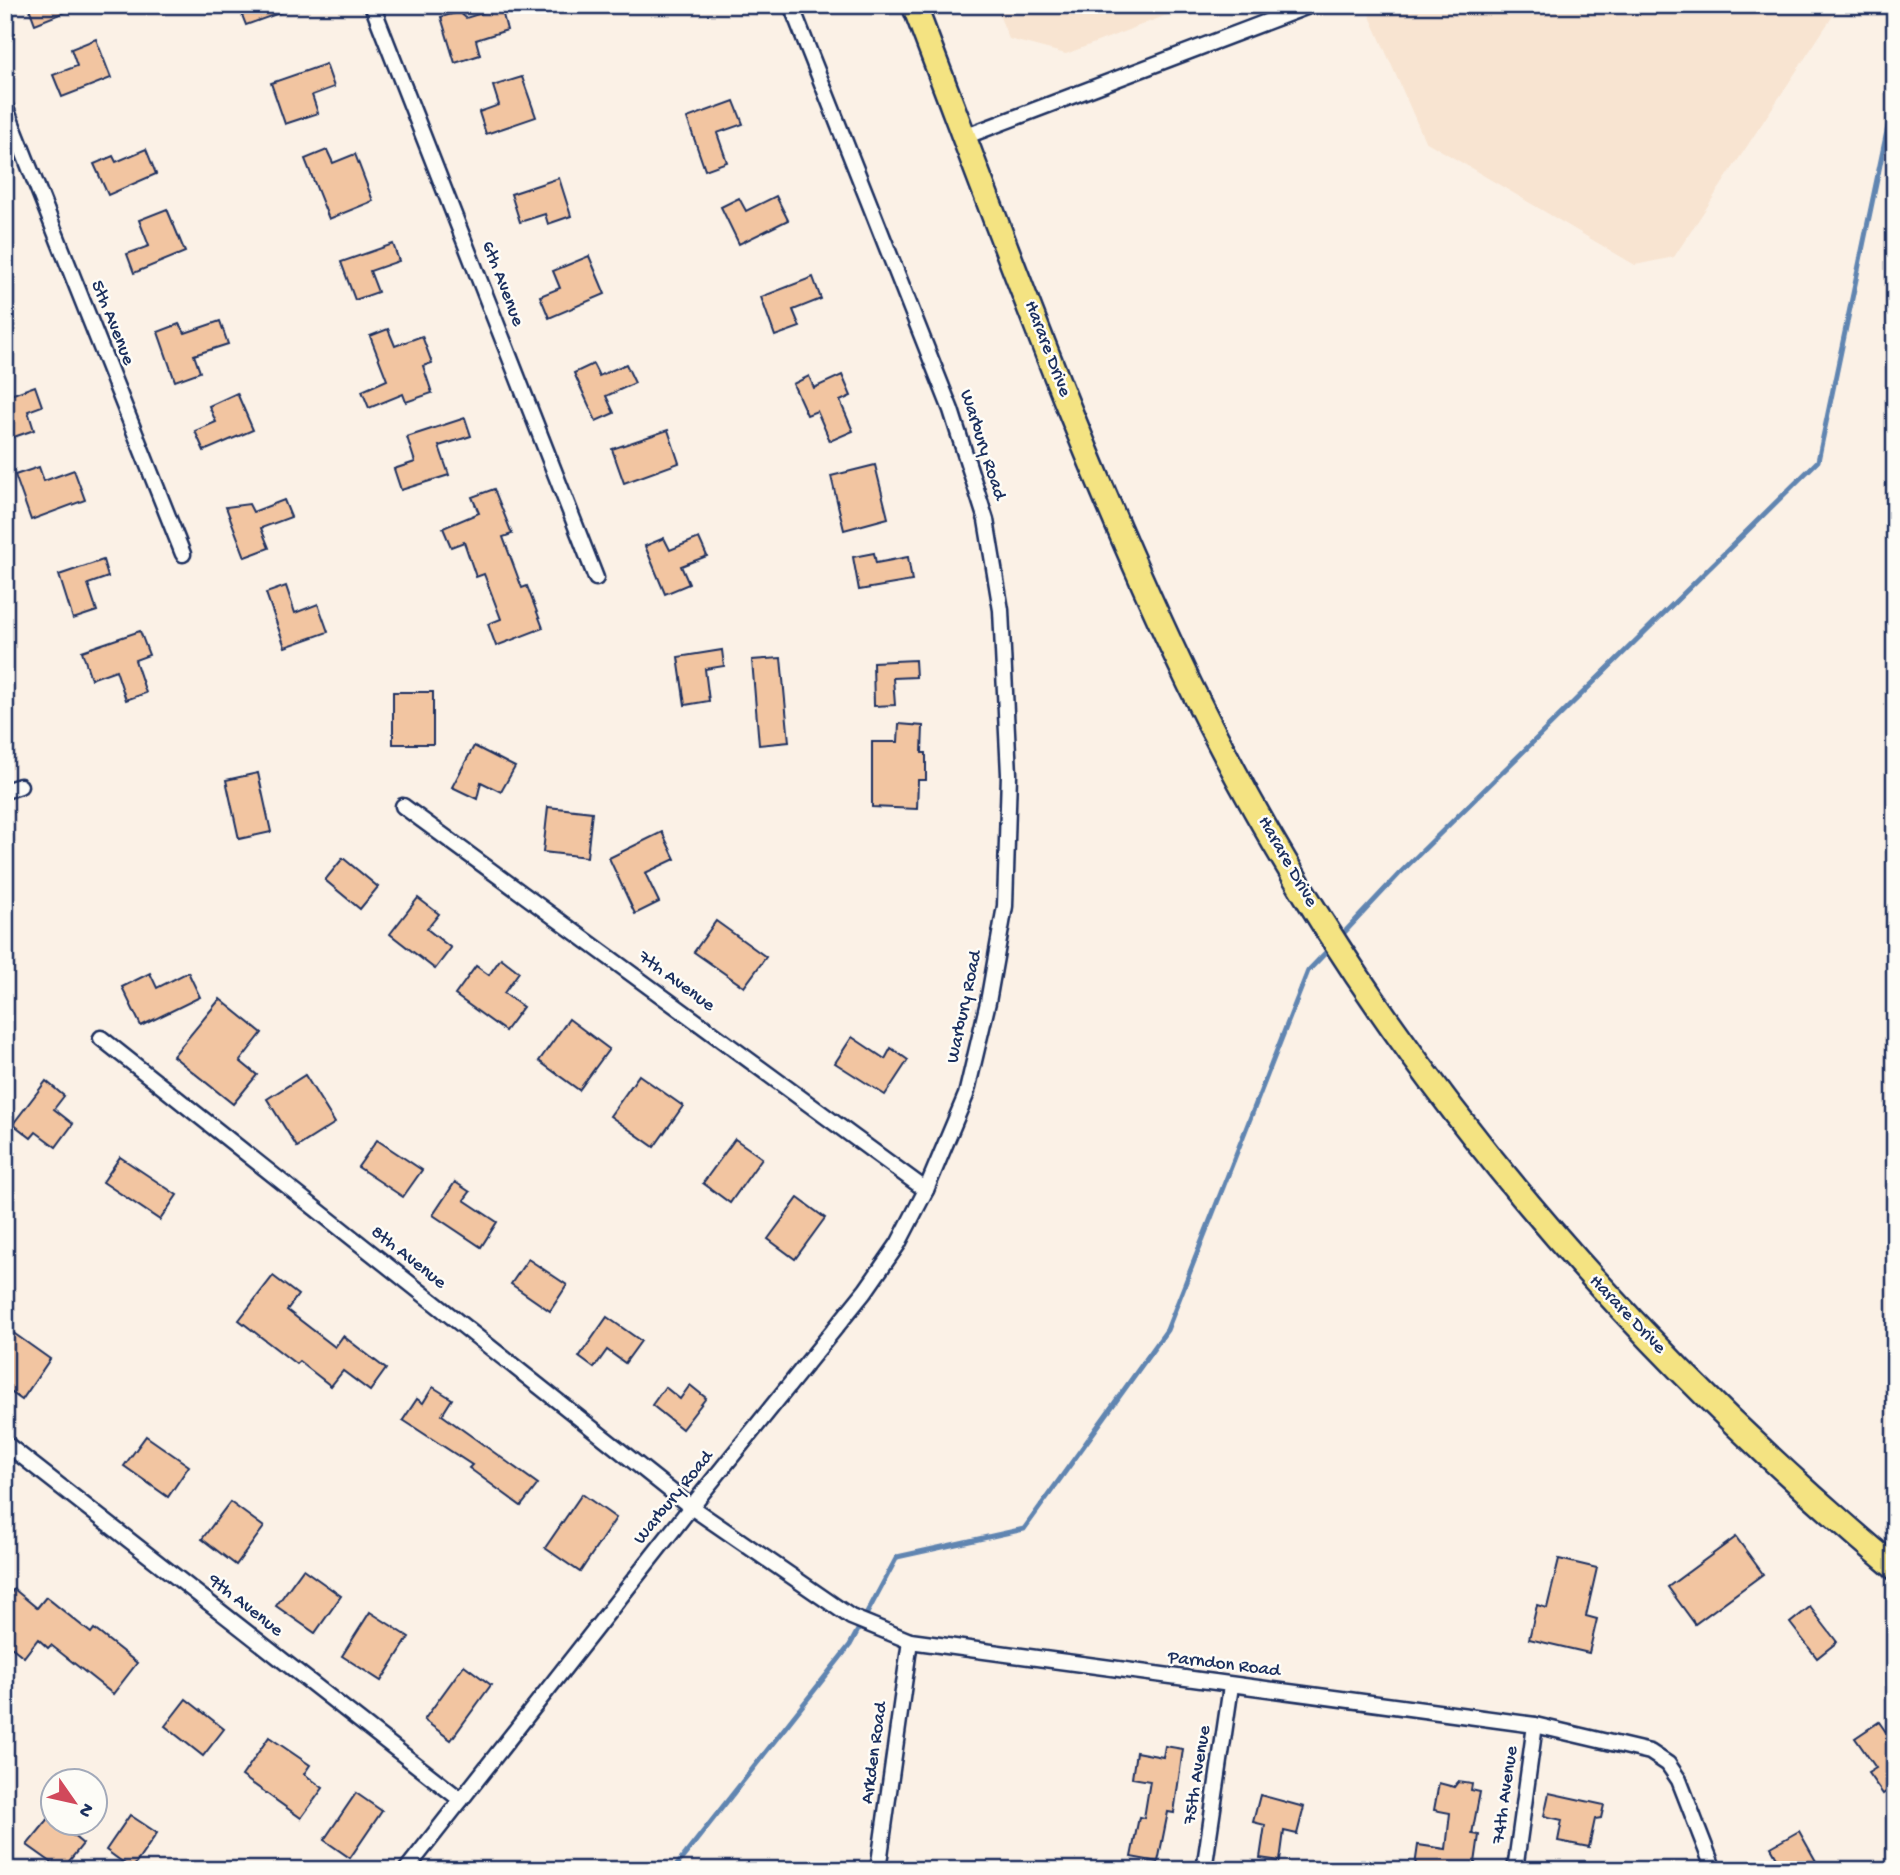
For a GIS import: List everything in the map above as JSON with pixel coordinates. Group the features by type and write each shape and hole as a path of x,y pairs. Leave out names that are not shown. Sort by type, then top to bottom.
{"main road":[{"name":"Harare Drive","path":"914,5 1072,413 1190,686 1234,770 1320,918 1409,1055 1444,1103 1597,1285 1718,1410 1895,1567"}],"street":[{"name":"6th Avenue","path":"372,5 596,578"},
{"name":"Warbury Road","path":"406,1870 691,1507 866,1290 898,1244 926,1190 966,1095 988,1002 1005,906 1009,774 1001,610 986,520 951,410 791,5"},
{"path":"964,137 1311,5"},
{"name":"5th Avenue","path":"5,106 183,554"},
{"name":"7th Avenue","path":"403,806 926,1190"},
{"name":"8th Avenue","path":"101,1038 691,1507"},
{"name":"9th Avenue","path":"5,1443 461,1800"},
{"name":"Parndon Road","path":"691,1507 850,1617 910,1641 1535,1725 1650,1752 1668,1764 1679,1780 1714,1870"},
{"name":"Arkden Road","path":"878,1870 910,1641"},
{"name":"75th Avenue","path":"1204,1870 1231,1686"},
{"name":"74th Avenue","path":"1515,1870 1535,1725"}],"shaded area":[{"path":"995,5 1193,5 1066,54 1009,39"},
{"path":"1365,5 1840,5 1674,257 1635,265 1425,141"}],"building":[{"path":"28,5 79,5 80,6 35,24"},
{"path":"238,5 296,5 296,7 246,25"},
{"path":"501,7 507,30 476,40 480,55 455,63 441,17 459,12 466,18"},
{"path":"96,39 111,78 62,97 53,75 77,66 71,49"},
{"path":"326,64 334,87 312,95 318,113 285,124 271,83"},
{"path":"522,77 536,117 486,134 479,112 499,105 493,86"},
{"path":"734,101 743,124 717,133 727,162 705,170 687,118"},
{"path":"146,149 156,174 108,195 94,164 113,156 116,162"},
{"path":"327,150 333,163 355,154 373,201 329,219 305,159"},
{"path":"559,178 571,216 548,224 545,214 520,222 511,194"},
{"path":"776,196 788,220 739,244 721,207 739,198 746,211"},
{"path":"167,209 185,252 134,273 127,254 149,246 139,220"},
{"path":"393,244 399,261 370,271 378,292 355,300 341,262"},
{"path":"589,256 605,294 549,318 540,296 560,288 553,271"},
{"path":"813,277 821,299 793,310 800,327 775,336 761,297"},
{"path":"220,321 228,344 194,355 200,372 175,381 158,332 179,324 185,333"},
{"path":"388,329 395,346 422,336 432,363 423,366 432,393 406,402 403,394 369,408 362,391 387,380 370,336"},
{"path":"593,364 599,376 626,364 635,383 606,396 614,413 596,421 574,373"},
{"path":"842,375 851,396 840,401 853,431 830,441 817,411 807,415 793,384 809,376 814,388"},
{"path":"35,386 42,406 28,411 34,430 5,440 5,397"},
{"path":"237,393 253,430 204,451 195,431 216,422 209,406"},
{"path":"465,418 471,436 439,446 449,475 401,490 394,469 415,462 407,437"},
{"path":"668,430 679,463 624,483 612,449"},
{"path":"875,465 888,518 844,530 831,476"},
{"path":"39,467 44,481 74,470 85,500 31,520 15,475"},
{"path":"494,489 512,534 503,537 522,588 527,586 543,628 496,646 488,624 501,619 484,574 476,577 464,542 451,547 443,528 479,513 472,497"},
{"path":"284,500 291,517 261,528 269,548 245,557 226,507 249,504 253,512"},
{"path":"664,538 670,550 699,538 707,556 681,566 689,584 665,594 645,546"},
{"path":"874,553 876,563 908,557 912,581 859,590 853,557"},
{"path":"103,560 108,577 88,584 97,611 73,619 59,575"},
{"path":"286,586 295,613 318,604 328,632 285,647 266,593"},
{"path":"140,631 149,655 135,660 146,693 126,700 116,670 91,679 82,651"},
{"path":"722,650 724,666 705,669 709,701 685,705 678,657"},
{"path":"781,658 789,742 759,745 752,660"},
{"path":"915,660 916,677 893,678 895,705 874,706 873,662"},
{"path":"393,692 433,692 433,744 393,744"},
{"path":"899,724 923,726 922,753 926,753 926,780 918,780 917,809 872,807 872,742 898,742"},
{"path":"474,746 515,767 501,792 481,782 477,799 452,787"},
{"path":"258,773 271,832 239,839 226,780"},
{"path":"548,807 592,812 587,857 543,852"},
{"path":"662,832 675,859 645,873 659,902 635,914 609,858"},
{"path":"343,858 378,887 360,909 325,880"},
{"path":"418,898 439,914 427,929 451,948 435,969 390,934"},
{"path":"716,921 766,957 744,987 694,952"},
{"path":"501,958 519,972 504,993 523,1007 505,1031 455,995 476,966 489,975"},
{"path":"188,972 200,997 141,1026 122,987 150,973 157,988"},
{"path":"220,999 262,1033 240,1061 257,1075 233,1104 173,1056"},
{"path":"569,1019 609,1049 579,1090 539,1061"},
{"path":"852,1037 885,1059 891,1048 908,1060 885,1095 835,1063"},
{"path":"305,1075 335,1123 297,1147 267,1099"},
{"path":"639,1075 683,1106 654,1147 610,1116"},
{"path":"46,1081 64,1096 54,1109 73,1124 56,1147 36,1132 31,1138 13,1124"},
{"path":"735,1139 762,1158 730,1203 703,1183"},
{"path":"377,1140 422,1170 403,1197 358,1167"},
{"path":"120,1157 177,1195 160,1220 103,1182"},
{"path":"455,1182 470,1192 464,1200 497,1222 481,1247 433,1215"},
{"path":"798,1198 825,1218 795,1259 768,1239"},
{"path":"528,1259 567,1285 550,1311 511,1284"},
{"path":"273,1276 298,1295 287,1310 335,1347 343,1336 386,1369 370,1391 343,1371 331,1386 299,1361 296,1364 239,1320"},
{"path":"607,1317 641,1341 625,1363 607,1350 594,1368 579,1357"},
{"path":"5,1327 50,1359 22,1400 5,1388"},
{"path":"690,1385 706,1398 682,1429 652,1405 665,1387 680,1399"},
{"path":"433,1387 452,1399 442,1415 538,1484 521,1506 469,1468 472,1465 403,1420 417,1399 423,1403"},
{"path":"146,1436 189,1466 168,1497 124,1466"},
{"path":"582,1494 616,1518 580,1572 545,1548"},
{"path":"230,1502 264,1527 236,1565 202,1539"},
{"path":"1736,1537 1763,1574 1695,1624 1668,1587"},
{"path":"1559,1559 1597,1568 1586,1616 1597,1619 1589,1653 1529,1639 1537,1605 1547,1608"},
{"path":"303,1569 341,1596 315,1633 276,1606"},
{"path":"14,1589 37,1608 46,1597 91,1633 94,1629 137,1663 113,1694 51,1645 48,1648 38,1639 24,1657 5,1642 5,1601"},
{"path":"1810,1607 1837,1642 1817,1658 1790,1623"},
{"path":"370,1612 409,1637 381,1681 342,1656"},
{"path":"464,1665 491,1685 451,1740 424,1720"},
{"path":"186,1699 224,1729 203,1756 165,1726"},
{"path":"1879,1722 1895,1745 1895,1785 1883,1794 1868,1773 1876,1768 1855,1738"},
{"path":"269,1737 310,1765 304,1774 323,1788 301,1818 242,1776"},
{"path":"1165,1746 1183,1749 1174,1813 1168,1812 1158,1862 1131,1857 1139,1817 1144,1818 1150,1781 1132,1778 1136,1752 1163,1757"},
{"path":"1458,1782 1472,1784 1471,1790 1480,1792 1472,1834 1479,1835 1474,1870 1427,1870 1415,1866 1418,1845 1446,1849 1450,1813 1434,1810 1439,1783 1454,1787"},
{"path":"356,1793 382,1811 350,1858 324,1840"},
{"path":"1549,1793 1604,1805 1601,1818 1595,1819 1589,1847 1558,1841 1562,1820 1544,1816"},
{"path":"1260,1795 1304,1807 1297,1834 1284,1831 1280,1861 1260,1858 1265,1825 1253,1822"},
{"path":"130,1815 157,1833 132,1869 106,1850"},
{"path":"1799,1831 1821,1870 1784,1870 1771,1847"},
{"path":"38,1832 38,1836 73,1836 83,1844 62,1870 27,1845"}],"waterway":[{"path":"1340,937 1399,874 1818,461 1895,93"},
{"path":"673,1870 850,1645 897,1557 1024,1529 1167,1330 1308,971 1331,947"}]}
